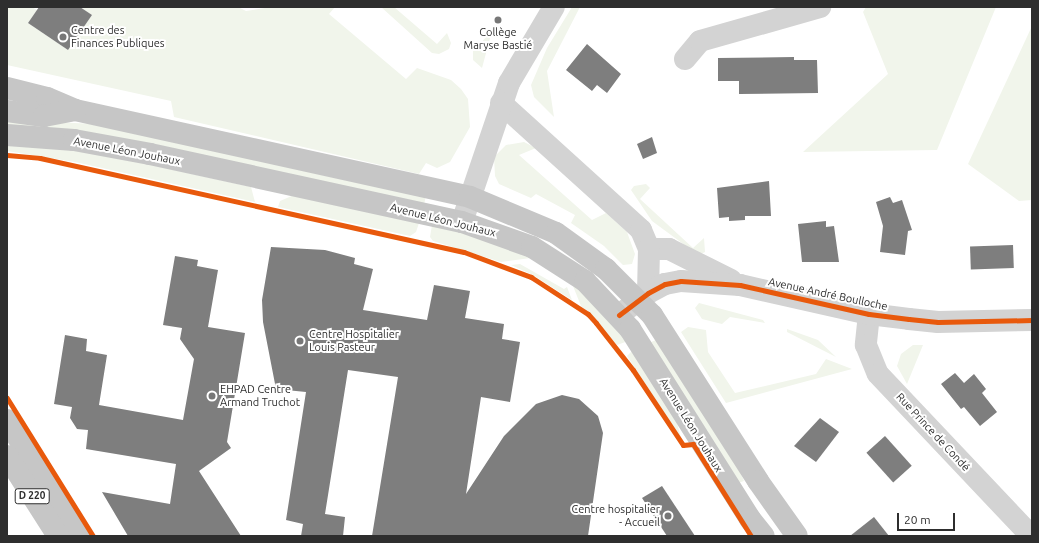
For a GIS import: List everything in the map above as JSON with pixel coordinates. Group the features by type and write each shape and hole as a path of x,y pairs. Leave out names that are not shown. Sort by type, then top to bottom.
{"main road":[{"path":"7,88 47,98 75,110 470,197 556,233 643,296 663,331 751,470 797,536"},
{"path":"7,111 44,116 75,110"},
{"name":"Avenue Léon Jouhaux","path":"7,135 74,140 150,154 462,222 532,247 585,281 619,315 764,536"},
{"name":"D 220","path":"7,420 80,536"},
{"name":"D 220","path":"7,456 58,536"}],"street":[{"path":"462,222 509,83 554,7"},
{"path":"685,59 700,41 820,7"},
{"path":"501,103 640,230 649,249 643,296"},
{"path":"649,249 669,249 740,285"},
{"path":"619,315 643,296 665,284 681,281 740,285"},
{"name":"Avenue André Boulloche","path":"740,285 869,314 938,322 1032,320"},
{"name":"Rue Prince de Condé","path":"869,314 866,345 878,374 1031,536"}],"shaded area":[{"path":"7,7 32,7 37,10 28,23 68,50 92,15 80,7 238,7 246,11 271,7 335,7 329,14 406,79 417,68 451,80 461,89 468,99 470,127 450,162 437,168 426,163 419,174 174,117 171,101 7,65"},
{"path":"381,7 394,7 437,44 447,33 451,43 449,49 439,54 432,53"},
{"path":"572,7 580,7 547,71 554,117 534,97 531,85 547,48"},
{"path":"866,7 996,7 937,150 803,152 888,74 863,12"},
{"path":"1032,26 1032,200 1019,201 968,164"},
{"path":"492,31 482,68 473,60 473,51"},
{"path":"7,120 96,124 426,195 424,205 7,125"},
{"path":"524,142 536,148 519,155 592,220 606,213 627,232 635,254 632,264 623,265 604,246 571,223 575,215 536,194 531,198 499,184 495,176 494,157 506,145"},
{"path":"7,143 83,150 251,187 255,202 75,162 7,151"},
{"path":"646,184 650,188 640,199 693,248 704,238 705,252 701,254 690,249 652,221 631,190 634,186"},
{"path":"294,195 419,223 416,232 410,236 278,207 280,201"},
{"path":"432,225 476,235 531,258 501,262 433,241 430,237"},
{"path":"520,264 564,289 567,287 572,300 533,275 511,265"},
{"path":"573,286 582,291 628,341 617,345 581,306"},
{"path":"699,303 763,320 765,323 730,317 722,324 702,319 695,308"},
{"path":"688,327 706,330 708,352 735,393 816,374 826,359 852,369 726,403 681,332"},
{"path":"787,329 818,340 836,357 787,332"},
{"path":"658,339 736,462 744,481 738,483 649,343"},
{"path":"913,345 923,345 907,384 897,366 901,354"},
{"path":"633,350 677,423 681,438 627,356"}],"building":[{"name":"Centre des Finances Publiques","path":"39,7 80,7 92,15 68,50 28,23"},
{"path":"587,44 621,74 607,93 597,85 592,91 566,70"},
{"path":"794,57 794,60 817,60 818,93 739,94 739,81 718,81 718,58"},
{"path":"652,137 657,153 643,159 637,144"},
{"path":"769,181 771,216 745,216 745,220 729,221 729,217 719,218 717,188"},
{"path":"890,197 893,203 902,200 912,230 908,231 905,255 880,252 883,226 876,202"},
{"path":"826,221 826,227 834,226 839,262 802,262 798,224"},
{"path":"1013,245 1014,268 971,269 970,247"},
{"path":"271,247 325,250 355,258 354,264 373,269 363,310 427,320 434,285 470,291 465,318 504,324 502,339 520,342 510,402 481,397 466,494 504,436 536,404 562,395 579,399 598,416 603,433 588,536 372,536 398,377 348,370 325,514 345,517 343,536 301,536 303,524 286,520 306,392 276,389 263,322 262,300"},
{"name":"EHPAD Centre Armand Truchot","path":"175,256 198,260 197,266 218,270 208,327 245,333 227,442 231,448 199,471 241,536 128,536 102,492 170,504 176,464 86,449 88,430 77,429 70,418 72,407 54,404 65,335 87,339 86,351 107,355 99,405 183,420 194,359 180,339 182,328 163,325"},
{"path":"955,373 964,383 974,374 986,389 982,393 997,412 980,426 964,407 961,409 941,384"},
{"path":"820,418 839,432 816,462 794,446"},
{"path":"885,436 912,466 893,482 866,453"},
{"name":"Centre hospitalier - Accueil","path":"662,486 695,536 667,536 642,498"},
{"path":"874,517 889,536 850,536"}],"cycle path":[{"path":"7,155 40,158 464,252 531,277 588,314 596,323 633,370 683,445 693,444 751,536"},
{"path":"619,315 648,293 665,284 681,281 740,285 869,314 909,319 938,322 1032,320"},
{"path":"7,398 93,536"}],"place":[{"name":"Collège Maryse Bastié","path":"498,20"},
{"name":"Centre des Finances Publiques","path":"63,37"},
{"name":"Centre Hospitalier Louis Pasteur","path":"300,341"},
{"name":"EHPAD Centre Armand Truchot","path":"212,396"},
{"name":"Centre hospitalier - Accueil","path":"668,516"}]}
